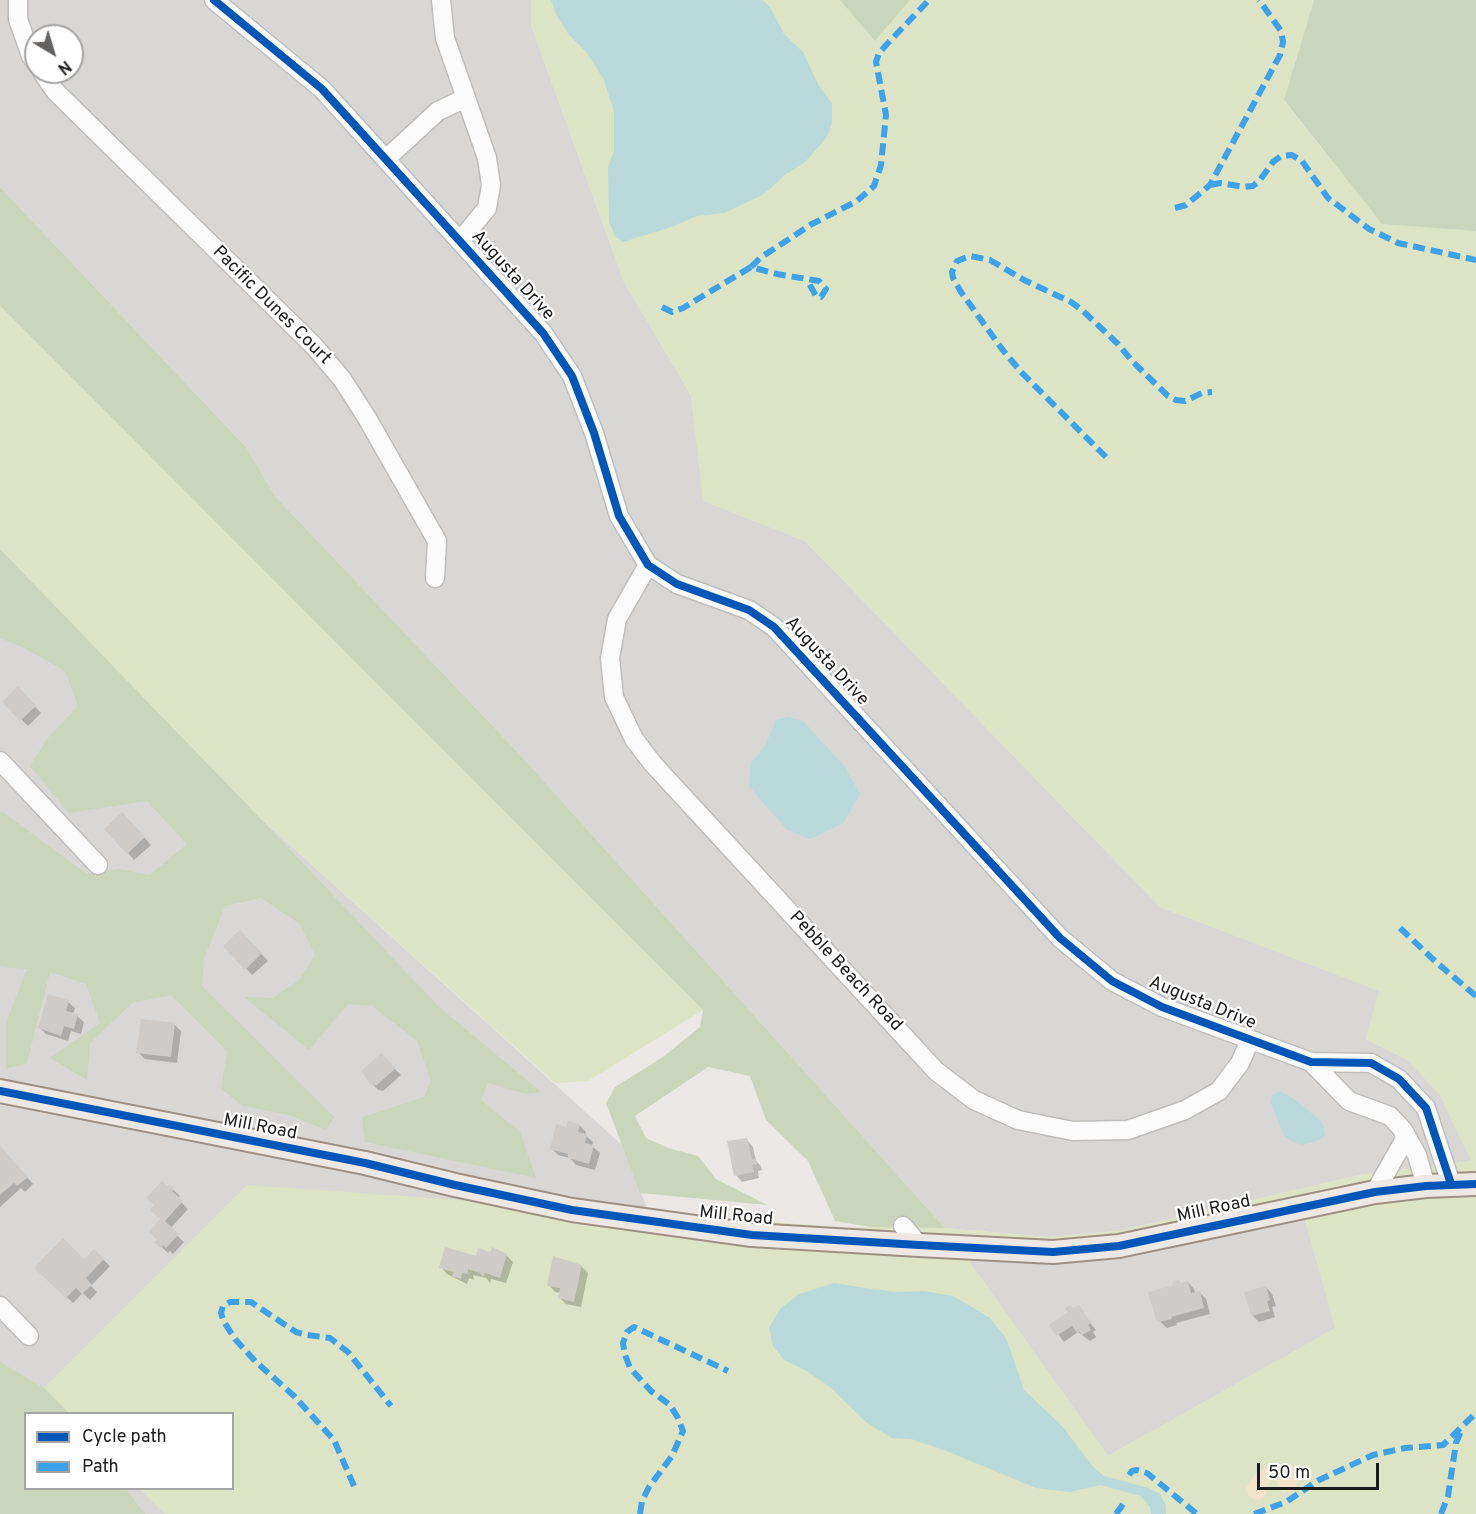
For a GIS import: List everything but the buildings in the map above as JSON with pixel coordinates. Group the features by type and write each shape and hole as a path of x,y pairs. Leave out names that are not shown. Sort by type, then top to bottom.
{"main road":[{"name":"Mill Road","path":"0,1091 364,1163 572,1210 752,1235 1053,1252 1119,1246 1375,1192 1451,1184 1476,1184"}],"street":[{"path":"18,0 18,19 24,36"},
{"name":"Augusta Drive","path":"214,0 322,89 543,333 572,376 594,433 619,516 648,565 677,584 749,610 774,627 1060,938 1112,981 1162,1007 1311,1062 1371,1063 1399,1079 1426,1108 1451,1184"},
{"path":"441,0 444,38 487,158 491,185 487,207 460,241"},
{"name":"Pacific Dunes Court","path":"50,84 314,346 342,379 367,417 437,541 435,578"},
{"path":"386,159 438,111 465,98"},
{"name":"Pebble Beach Road","path":"648,565 617,619 610,658 614,697 634,739 653,764 936,1071 974,1100 1018,1120 1073,1131 1128,1130 1185,1110 1219,1091 1240,1063 1250,1040"},
{"path":"0,761 98,865"},
{"name":"Augusta Drive","path":"1311,1062 1349,1101 1390,1116 1403,1130 1417,1155 1426,1186"},
{"path":"1375,1192 1406,1139 1403,1130"},
{"path":"903,1226 919,1245"},
{"path":"0,1306 29,1336"}],"shaded area":[{"path":"0,0 531,0 531,25 624,282 691,395 704,501 805,541 1160,907 1380,991 1366,1039 1408,1060 1440,1095 1472,1161 1360,1175 1118,1231 1048,1237 945,1228 524,759 275,496 246,447 0,187"},
{"path":"0,583 622,1145 649,1213 45,1388 68,1412 24,1412 24,1490 141,1490 165,1514 0,1514"},
{"path":"1304,1216 1336,1328 1108,1456 965,1256"}],"green space":[{"path":"531,0 840,0 875,41 910,0 1314,0 1284,101 1382,224 1476,231 1476,1514 165,1514 141,1490 234,1490 234,1412 68,1412 44,1388 247,1185 840,1227 945,1228 1048,1237 1118,1231 1360,1175 1471,1161 1440,1095 1408,1060 1366,1039 1379,991 1160,907 805,541 703,501 691,395 624,282 531,25","holes":["1304,1216 1335,1328 1108,1456 966,1257"]},
{"path":"840,0 910,0 875,41"},
{"path":"1314,0 1476,0 1476,231 1382,224 1284,100"},
{"path":"0,187 246,447 275,496 524,759 945,1228 871,1227 835,1221 808,1161 766,1120 750,1076 708,1067 635,1116 646,1138 668,1148 698,1156 716,1179 767,1205 640,1193 606,1103 615,1087 663,1057 700,1027 703,1010 0,306"},
{"path":"0,306 703,1010 588,1081 555,1083 260,818 0,549"},
{"path":"0,549 439,1007 541,1092 525,1094 488,1083 481,1100 520,1132 536,1178 365,1142 362,1117 424,1097 431,1081 417,1041 372,1006 348,1004 309,1050 244,997 273,998 299,980 315,955 300,924 261,898 225,906 204,959 202,986 334,1117 326,1130 289,1115 243,1106 221,1089 227,1051 171,995 132,1003 90,1043 87,1080 50,1058 100,1023 86,984 50,972 27,1063 6,1069 6,1023 27,969 0,967 0,812 87,874 120,869 150,875 187,844 147,801 69,813 30,766 47,739 78,706 65,671 24,648 0,638"},
{"path":"0,1362 44,1388 68,1412 24,1412 24,1490 127,1490 145,1514 0,1514"}],"sand":[{"path":"1289,1464 1298,1468 1302,1475 1294,1490 1282,1493 1277,1481 1273,1479 1269,1482 1265,1496 1261,1499 1255,1500 1249,1496 1245,1489 1255,1474 1266,1467"}],"water":[{"path":"551,0 762,0 770,7 784,34 803,52 819,86 832,103 832,123 828,134 804,163 786,174 760,196 724,213 697,216 623,242 615,236 609,222 608,167 614,151 614,112 604,80 587,53 569,35 556,14"},
{"path":"788,717 803,721 845,767 860,794 843,823 810,839 787,830 749,786 751,763 765,746 776,720"},
{"path":"1280,1091 1294,1099 1321,1121 1325,1136 1302,1145 1284,1136 1271,1104 1272,1095"},
{"path":"834,1283 897,1292 924,1291 953,1296 990,1318 1006,1338 1024,1390 1063,1427 1093,1467 1104,1476 1149,1488 1160,1494 1166,1506 1166,1514 1151,1514 1150,1507 1141,1496 1100,1485 1070,1492 1036,1488 944,1450 911,1439 892,1438 867,1423 830,1387 805,1370 784,1360 773,1346 769,1328 780,1309 799,1294"}],"marked path":[{"path":"751,267 760,258 812,224 857,201 874,186 881,165 886,115 876,62 879,53 929,0"},
{"path":"1175,208 1186,205 1210,185 1280,55 1283,42 1281,31 1259,0"},
{"path":"1210,185 1220,183 1244,187 1253,186 1273,162 1281,156 1292,155 1302,161 1328,198 1369,229 1398,243 1476,260"},
{"path":"1106,457 1021,372 1002,349 953,278 952,272 957,261 970,256 990,260 1024,280 1071,302 1118,344 1168,396 1185,401 1202,393 1212,392"},
{"path":"662,307 672,312 683,308 751,267 819,281 826,289 821,297 816,296 807,280"},
{"path":"1400,928 1476,996"},
{"path":"354,1486 334,1440 294,1396 256,1362 235,1339 224,1322 221,1313 223,1306 230,1302 251,1302 296,1332 330,1338 348,1352 391,1406"},
{"path":"640,1514 642,1501 649,1487 672,1456 683,1431 670,1405 651,1391 630,1368 623,1343 627,1332 634,1327 728,1371"},
{"path":"1254,1514 1286,1502 1319,1480 1373,1455 1405,1448 1443,1445 1476,1413"},
{"path":"1441,1514 1448,1496 1456,1443 1461,1431"},
{"path":"1129,1475 1132,1471 1137,1470 1147,1473 1197,1514"},
{"path":"1116,1514 1126,1500"}],"cycle path":[{"path":"214,0 322,89 543,333 572,376 594,433 619,516 648,565 677,584 749,610 774,627 1060,938 1112,981 1162,1007 1311,1062 1371,1063 1399,1079 1426,1108 1451,1184"},
{"path":"0,1091 365,1163 572,1210 752,1235 1053,1252 1119,1246 1375,1192 1426,1186 1476,1184"}]}
